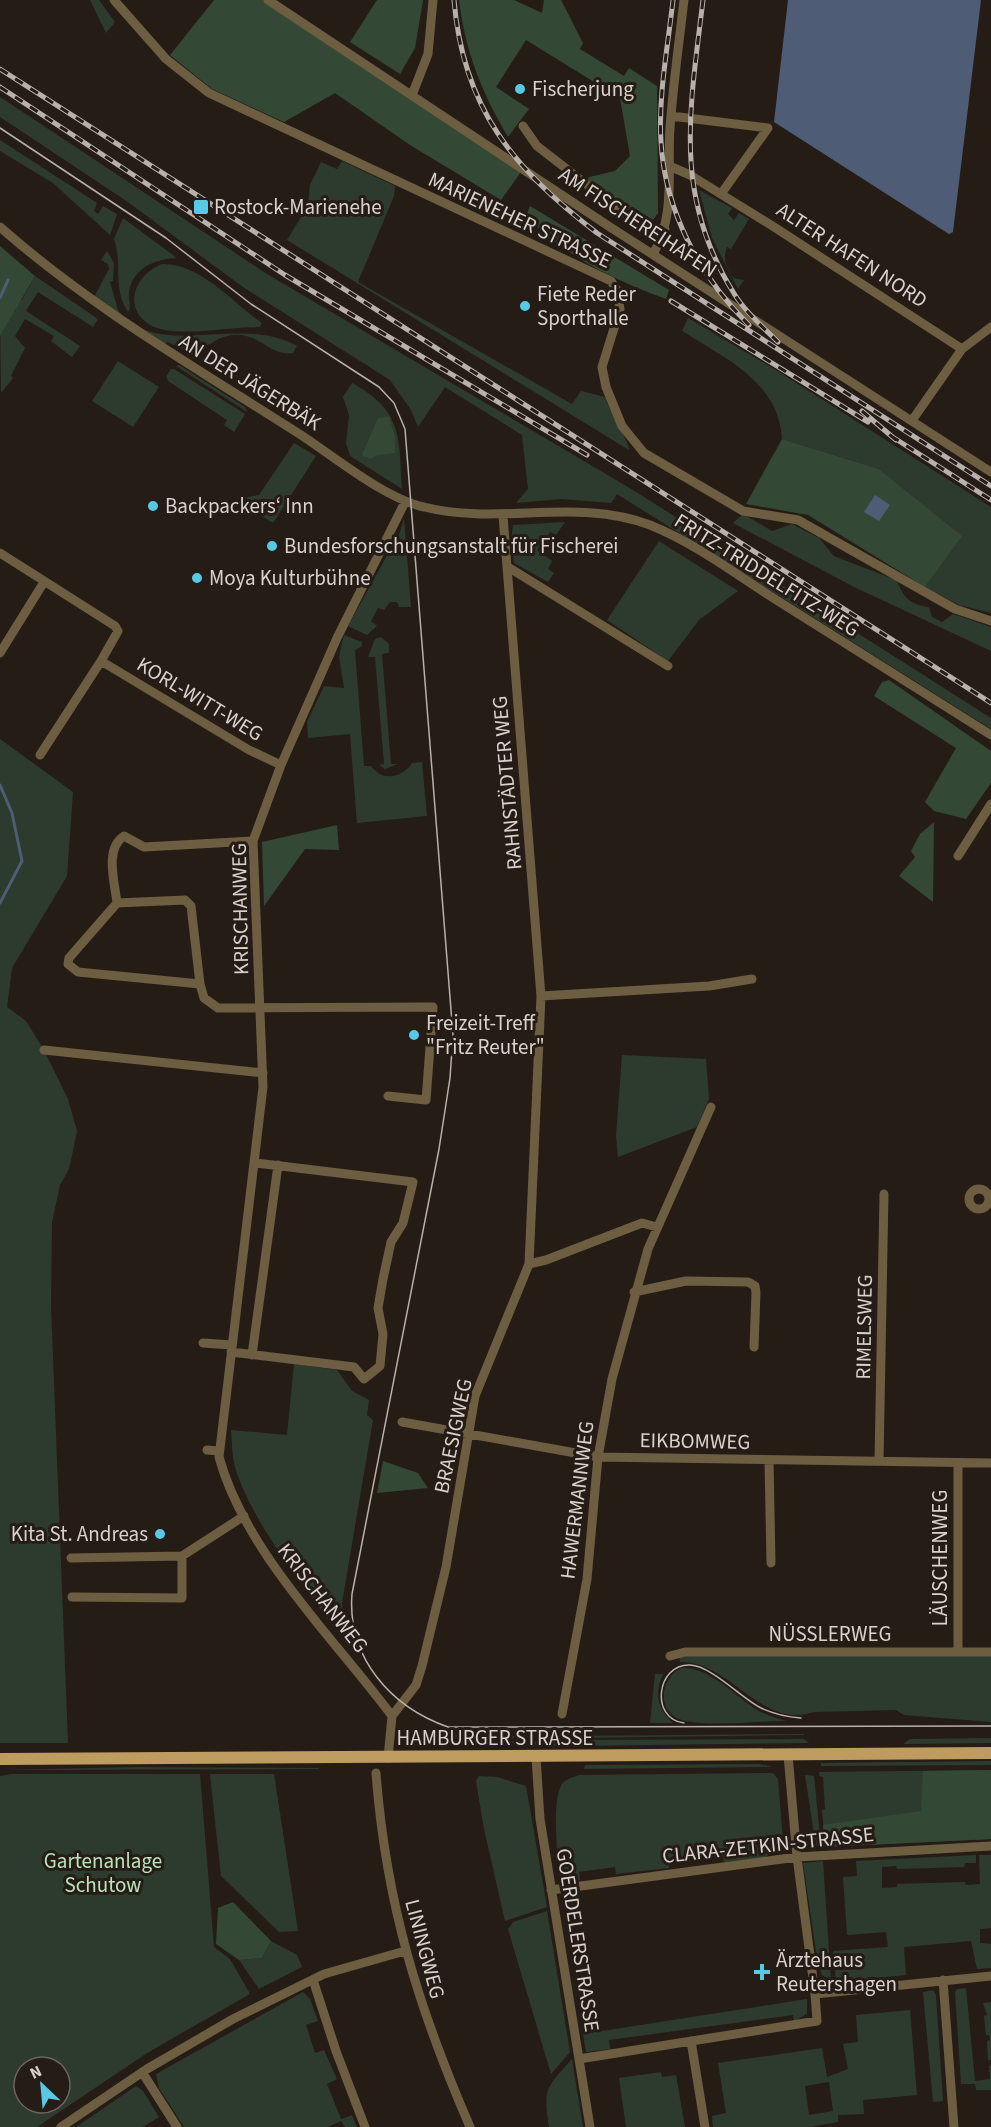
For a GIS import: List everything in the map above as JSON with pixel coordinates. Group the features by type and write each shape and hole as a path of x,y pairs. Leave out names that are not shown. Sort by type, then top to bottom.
{"main road":[{"name":"HAMBURGER STRASSE","path":"0,1759 991,1753"}],"street":[{"name":"MARIENEHER STRASSE","path":"114,0 166,58 209,93 611,281 620,300 620,309 602,367 606,387 622,426 644,453 743,511 798,520 955,609 991,621"},
{"name":"AM FISCHEREIHAFEN","path":"268,0 653,254 913,419 991,472"},
{"path":"412,95 428,54 433,0"},
{"path":"653,254 665,228 671,116 684,0"},
{"path":"671,116 768,128 721,194"},
{"path":"523,126 537,146 639,225 644,228 665,228"},
{"name":"ALTER HAFEN NORD","path":"667,165 721,194 859,280 962,349"},
{"name":"AN DER JÄGERBÄK","path":"0,227 41,263 137,331 405,502 460,515 503,516"},
{"path":"913,419 962,349 991,327"},
{"name":"KRISCHANWEG","path":"392,1716 272,1563 244,1516 220,1460 219,1451 256,1163 263,1073 253,842 281,765 337,638 405,502"},
{"name":"FRITZ-TRIDDELFITZ-WEG","path":"503,516 591,512 625,517 650,526 709,557 991,735"},
{"name":"RAHNSTÄDTER WEG","path":"503,516 542,996 529,1264"},
{"path":"0,554 118,631 40,755"},
{"path":"508,567 668,666"},
{"path":"0,653 44,582"},
{"name":"KORL-WITT-WEG","path":"101,661 249,750 281,765"},
{"path":"958,856 991,804"},
{"path":"117,903 112,849 124,836 144,847 253,842"},
{"path":"200,984 78,972 71,969 68,964 69,958 117,903 185,900 192,906 200,984 204,998 218,1008 433,1007 426,1100 388,1096"},
{"path":"542,996 709,986 752,979"},
{"path":"44,1050 263,1073"},
{"name":"HAWERMANNWEG","path":"562,1714 587,1579 598,1457 612,1379 634,1292 657,1227 711,1107"},
{"path":"203,1343 252,1354 354,1367 364,1380 380,1366 383,1334 378,1318 378,1308 383,1279 391,1242 403,1223 413,1182 256,1163"},
{"path":"252,1354 278,1165"},
{"name":"RIMELSWEG","path":"879,1461 884,1194"},
{"path":"529,1264 546,1260 642,1223 657,1227"},
{"name":"BRAESIGWEG","path":"392,1716 396,1707 416,1684 446,1567 475,1396 529,1264"},
{"path":"634,1292 686,1281 748,1282 755,1287 756,1293 754,1347"},
{"name":"EIKBOMWEG","path":"402,1422 598,1457 991,1463"},
{"path":"207,1450 219,1451"},
{"path":"770,1460 771,1563"},
{"name":"LÄUSCHENWEG","path":"958,1463 958,1652"},
{"path":"71,1558 182,1556 244,1516"},
{"path":"72,1597 182,1598 182,1556"},
{"name":"NÜSSLERWEG","path":"670,1656 685,1652 991,1652"},
{"path":"388,1758 392,1716"},
{"path":"579,2059 818,2021 796,1857 788,1755"},
{"name":"GOERDELERSTRASSE","path":"537,1757 540,1819 555,1889 590,2127"},
{"name":"LININGWEG","path":"376,1773 389,1882 405,1951 427,2023 470,2127"},
{"name":"CLARA-ZETKIN-STRASSE","path":"555,1889 796,1857 991,1846"},
{"path":"61,2127 142,2072 233,2019 336,1970 405,1951"},
{"path":"815,1994 991,1976"},
{"path":"313,1980 336,2051 365,2127"},
{"path":"943,1980 954,2127"},
{"path":"691,2041 705,2127"},
{"path":"142,2072 177,2127"}],"green space":[{"path":"90,0 99,0 115,22 106,33"},
{"path":"214,0 268,0 523,169 501,200 410,145 335,93 284,122 212,89 170,55"},
{"path":"377,0 423,0 415,48 400,74 350,42"},
{"path":"459,0 514,0 542,13 544,0 561,0 583,43 580,49 624,76 629,68 657,86 658,213 652,221 640,223 581,179 615,171 630,156 620,98 526,40 496,87 529,109 508,137 476,71 470,54"},
{"path":"0,97 267,274 633,490 991,718 991,729 617,494 611,503 561,499 516,503 528,489 522,435 445,387 418,427 411,410 390,380 243,287 125,200 0,117"},
{"path":"0,140 97,203 94,211 98,214 103,206 117,214 110,235 53,183 0,151"},
{"path":"342,161 395,186 394,196 358,282 572,404 581,391 605,397 629,450 287,240 308,206 310,185 321,162 337,169"},
{"path":"699,190 732,208 728,214 734,220 739,213 749,219 731,249 727,247 725,256 733,278 744,280 738,289 712,238"},
{"path":"530,206 669,290 666,299 628,284 573,255 540,230 526,216"},
{"path":"123,218 177,258 161,260 140,271 131,284 128,312 120,294 118,258 114,239"},
{"path":"0,246 35,276 0,336"},
{"path":"107,251 114,263 113,281 110,282 118,310 130,321 94,297 109,269 108,264 101,260"},
{"path":"162,264 176,265 203,277 262,323 260,327 188,332 161,329 150,325 141,318 136,309 135,292 145,275"},
{"path":"35,276 98,319 93,327 38,292 26,311 80,346 72,357 51,341 54,336 25,319 15,336 25,348 11,376 13,378 1,393 0,298 22,300"},
{"path":"688,318 776,370 991,507 991,613 959,605 925,587 961,536 879,469 782,439 779,419 771,402 760,387 732,362 682,331"},
{"path":"139,327 155,333 177,336 251,334 275,337 297,346 293,353 286,353 273,350 255,339 230,335 199,349 191,350 168,342 165,344"},
{"path":"118,361 159,387 133,427 92,401"},
{"path":"179,365 245,407 247,412 176,366"},
{"path":"171,369 245,414 234,432 224,425 227,420 168,381 166,377"},
{"path":"352,383 369,393 381,404 395,427 400,454 402,489 350,456 346,443 349,415 343,397"},
{"path":"389,417 395,437 395,453 378,455 370,459 362,455 378,418"},
{"path":"782,439 879,469 962,536 925,587 808,515 746,504"},
{"path":"294,443 316,456 273,523 243,504 248,497 259,495"},
{"path":"743,514 772,531 792,524 819,538 834,556 896,580 908,599 916,604 929,607 932,617 942,622 953,614 991,627 991,651 854,587 733,523"},
{"path":"404,518 411,607 399,607 397,602 390,602 384,610 378,608 371,621 377,626 367,635 348,626 400,532"},
{"path":"565,522 556,535 550,532 537,550 552,561 548,569 554,573 548,582 514,563 511,541 513,525"},
{"path":"659,541 738,591 699,620 668,661 607,620"},
{"path":"344,635 362,642 362,646 355,650 364,766 371,766 381,774 392,776 403,772 412,763 422,762 427,816 357,823 350,734 308,738 307,722 324,686 344,688 339,656"},
{"path":"381,637 389,644 389,653 382,654 391,764 398,764 385,769 379,765 384,764 375,657 368,657 375,639"},
{"path":"889,680 991,751 991,783 966,819 934,811 925,802 956,748 874,696 882,682"},
{"path":"0,739 73,792 67,876 12,968 7,1007 26,1021 44,1050 68,1099 77,1131 69,1169 60,1185 52,1222 51,1305 68,1743 0,1743"},
{"path":"934,822 933,902 899,876 915,857 911,851 920,834"},
{"path":"337,825 339,850 305,849 264,906 262,842"},
{"path":"622,1055 706,1059 709,1099 697,1127 618,1157 616,1136"},
{"path":"294,1364 337,1370 352,1391 369,1400 367,1415 373,1420 342,1603 346,1643 267,1533 253,1509 234,1463 231,1430 287,1435"},
{"path":"383,1461 418,1473 428,1488 377,1493"},
{"path":"991,1652 991,1722 904,1715 896,1710 814,1712 795,1715 777,1712 761,1704 714,1672 698,1664 680,1662 679,1653"},
{"path":"682,1668 693,1669 713,1677 759,1711 786,1721 715,1724 679,1719 667,1708 664,1693 670,1678"},
{"path":"655,1674 663,1674 658,1694 660,1706 673,1723 650,1723"},
{"path":"425,1729 459,1735 560,1737 426,1738"},
{"path":"804,1735 570,1738 570,1736"},
{"path":"991,1738 991,1743 903,1744 910,1739"},
{"path":"804,1739 809,1743 571,1746 571,1740"},
{"path":"402,1741 560,1741 560,1746"},
{"path":"991,1761 991,1765 821,1766 821,1763"},
{"path":"759,1764 773,1767 584,1769 585,1765"},
{"path":"138,1767 319,1768 319,1769 4,1770"},
{"path":"991,1770 991,1839 825,1847 822,1810 825,1809 823,1777 819,1776 819,1772"},
{"path":"991,1770 991,1839 825,1847 823,1825 921,1811 923,1771"},
{"path":"773,1773 778,1779 783,1842 765,1858 724,1862 723,1856 669,1861 669,1868 616,1874 615,1867 579,1872 580,1880 571,1881 561,1878 559,1874 557,1801 562,1784 570,1778 579,1775"},
{"name":"Gartenanlage Schutow","path":"11,1774 200,1774 214,1947 230,1959 250,1994 147,2053 72,2103 72,2055 12,2055 12,2115 55,2115 37,2127 0,2127 0,1776"},
{"path":"210,1774 274,1774 298,1931 279,1932 221,1876"},
{"path":"805,1775 814,1776 821,1847 813,1845 814,1834"},
{"path":"479,1776 497,1777 526,1786 547,1907 505,1921 484,1829 476,1781"},
{"path":"976,1855 976,1863 965,1863 964,1867 897,1869 896,1866 882,1867 882,1888 897,1887 897,1884 965,1882 966,1885 980,1884 979,1855 991,1855 991,1928 980,1929 980,1943 991,1944 991,1968 977,1969 971,1941 904,1947 906,1975 836,1982 833,1951 888,1947 886,1932 847,1935 843,1877 857,1876 856,1861"},
{"path":"823,1861 831,1980 822,1975 818,1965 803,1863"},
{"path":"233,1902 271,1941 262,1958 239,1960 216,1944 218,1908"},
{"path":"547,1911 570,2052 551,2074 508,1929 513,1922"},
{"path":"271,1941 297,1955 302,1967 259,1989 239,1960 262,1958"},
{"path":"966,1988 975,2081 990,2079 989,2066 991,2066 991,2090 976,2090 975,2084 961,2084 955,1992 957,1989"},
{"path":"933,1990 936,1995 943,2101 933,2102 923,1992"},
{"path":"303,1992 310,1999 318,2021 306,2025 315,2053 324,2050 337,2079 327,2084 341,2119 352,2115 357,2127 345,2127 341,2121 328,2127 184,2127 159,2088 156,2074"},
{"path":"807,1999 807,2014 794,2021 793,2015 609,2040 610,2049 586,2052 583,2034"},
{"path":"991,2002 991,2060 988,2060 987,2041 990,2040 989,2035 986,2035 984,2016 987,2015 983,2003"},
{"path":"910,2010 917,2095 863,2100 864,2114 838,2115 838,2122 810,2127 713,2127 712,2116 726,2113 718,2063 822,2048 827,2077 848,2069 843,2044 858,2042 856,2015","holes":["829,2082 833,2111 809,2115 805,2086"]},
{"path":"572,2059 583,2127 549,2127 546,2104 548,2089"},
{"path":"661,2072 662,2077 676,2075 685,2127 626,2127 619,2078"},
{"path":"136,2086 143,2091 159,2117 143,2127 76,2127"}],"water":[{"path":"788,0 981,0 953,232 949,234 774,122"},
{"path":"875,495 890,505 879,521 864,512"}],"waterway":[{"path":"0,298 8,280"},
{"path":"0,785 12,813 22,861 0,903"}],"tram line":[{"path":"0,128 166,238 251,304 379,387 394,403 405,429 453,1035 450,1078 439,1149 352,1594 352,1617 365,1659 391,1693 408,1707 448,1727 991,1726"},
{"path":"684,1723 673,1719 666,1712 662,1703 662,1692 664,1682 670,1673 679,1667 690,1665 708,1671 761,1708 781,1715 801,1718"}],"railway":[{"path":"454,0 459,39 468,73 481,105 518,160 567,209 597,233 991,486"},
{"path":"673,0 660,125 664,168 678,218 688,241 715,286 749,325"},
{"path":"703,0 691,115 690,151 694,187 702,222 715,258 735,295 755,320 778,342"},
{"path":"0,69 991,703"},
{"path":"0,87 285,275 587,455"},
{"path":"671,301 868,422"},
{"path":"862,411 896,440"},
{"path":"891,436 991,500"}],"place":[{"name":"Fischerjung","path":"520,89"},
{"name":"Rostock-Marienehe","path":"201,207"},
{"name":"Fiete Reder Sporthalle","path":"525,306"},
{"name":"Backpackers‘ Inn","path":"153,506"},
{"name":"Bundesforschungsanstalt für Fischerei","path":"272,546"},
{"name":"Moya Kulturbühne","path":"197,578"},
{"name":"Freizeit-Treff \"Fritz Reuter\"","path":"414,1035"},
{"name":"Kita St. Andreas","path":"160,1534"},
{"name":"Ärztehaus Reutershagen","path":"762,1972"}]}
